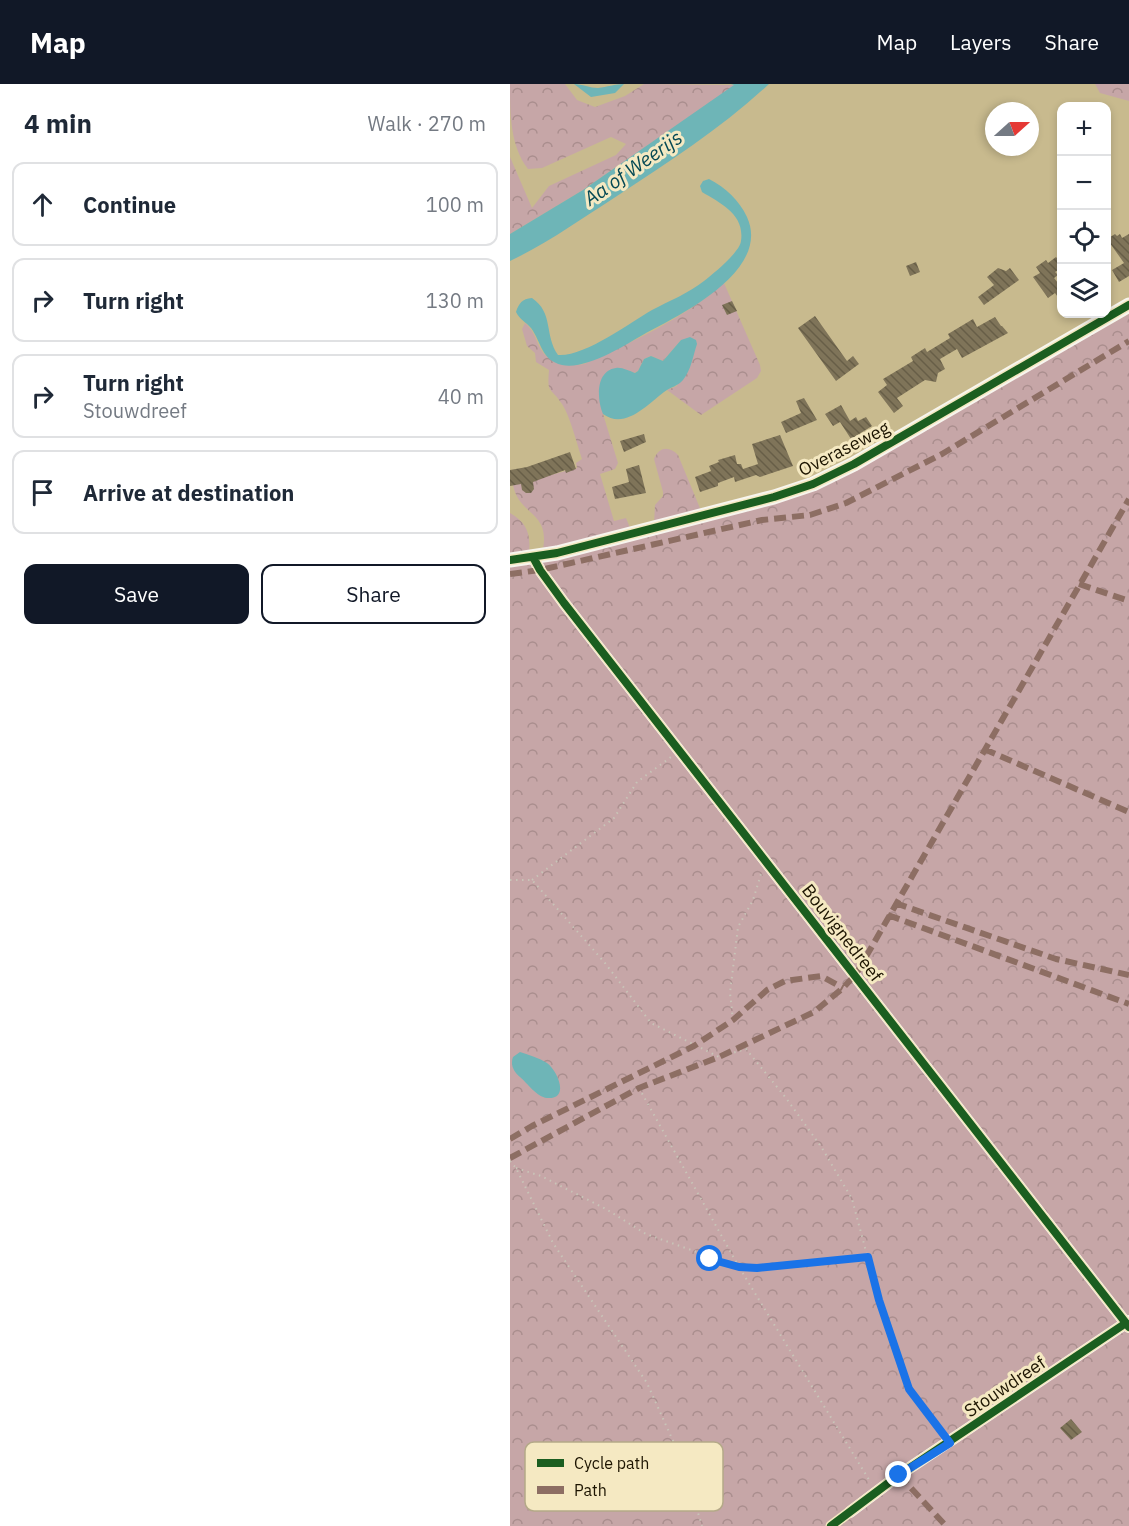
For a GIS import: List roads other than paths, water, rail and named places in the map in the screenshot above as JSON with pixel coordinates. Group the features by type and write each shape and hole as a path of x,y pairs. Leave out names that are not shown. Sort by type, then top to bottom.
{"street":[{"name":"Overaseweg","path":"510,560 557,553 762,500 813,484 864,458 1129,305"},
{"name":"Bouvignedreef","path":"533,557 564,603 1128,1323"},
{"name":"Stouwdreef","path":"850,1512 899,1475 1128,1323"}],"water":[{"path":"574,84 598,88 624,84 615,93 591,97"},
{"name":"Aa of Weerijs","path":"731,84 769,84 733,115 676,157 564,230 510,261 510,234 583,190 734,85"},
{"path":"709,179 731,195 747,217 751,236 747,255 736,272 701,301 617,350 583,364 572,366 555,363 550,359 531,328 516,312 523,300 532,298 539,304 546,317 551,340 558,355 569,354 593,345 692,289 731,257 741,241 739,224 730,211 702,192 700,186 703,181"},
{"path":"690,337 696,340 697,344 690,367 681,382 635,414 619,419 603,414 599,387 604,374 618,368 635,373 644,359 651,356 663,361 681,340"},
{"path":"520,1052 541,1060 551,1067 560,1084 558,1095 543,1097 518,1075 513,1068 512,1060"}]}
